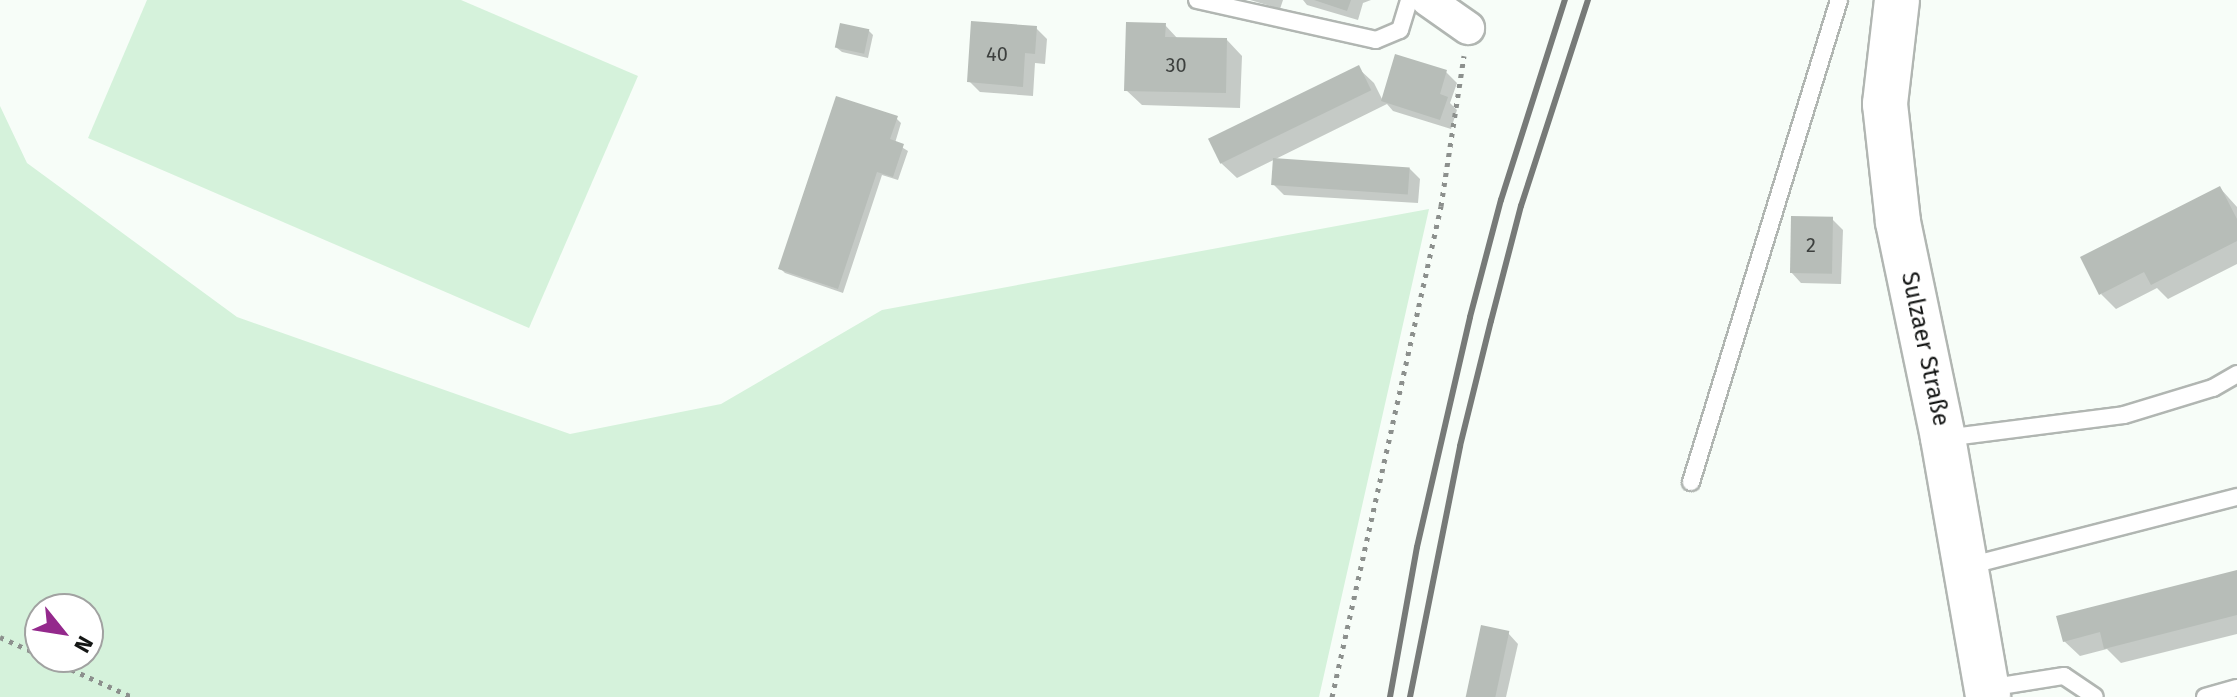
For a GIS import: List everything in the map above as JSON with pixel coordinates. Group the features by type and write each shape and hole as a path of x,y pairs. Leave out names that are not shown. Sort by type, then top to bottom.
{"main road":[{"name":"Sulzaer Straße","path":"1897,0 1885,104 1894,193 1943,438 1987,693"}],"street":[{"path":"1428,0 1468,28"}],"lane":[{"path":"1197,0 1376,40 1400,30 1409,0"},
{"path":"1691,482 1839,0"},
{"path":"1943,438 2124,415 2213,388 2237,374"},
{"path":"1966,567 2237,497"},
{"path":"1987,693 2064,676 2095,697"},
{"path":"2205,697 2237,688"}],"path":[{"path":"1332,697 1441,206 1468,28"},
{"path":"0,637 24,648"},
{"path":"79,673 132,697"}],"green space":[{"path":"147,0 461,0 638,76 529,328 88,138"},
{"path":"0,106 27,163 237,317 570,434 721,404 882,310 1429,209 1319,697 0,697"}],"building":[{"path":"1314,0 1351,0 1347,11"},
{"path":"971,21 1037,26 1035,54 1025,53 1023,87 967,82"},
{"path":"1126,22 1166,23 1165,37 1227,38 1226,93 1124,91"},
{"path":"840,23 869,29 864,54 835,47"},
{"path":"1395,54 1447,70 1440,94 1448,97 1440,120 1381,101"},
{"path":"1359,65 1371,90 1220,164 1208,139"},
{"path":"836,96 898,116 890,139 904,144 893,177 877,172 838,289 778,269"},
{"path":"1273,158 1410,168 1408,194 1271,185"},
{"path":"2220,186 2237,219 2237,241 2151,285 2144,272 2099,295 2080,257"},
{"path":"1791,216 1833,217 1832,274 1790,273"},
{"path":"2237,570 2237,615 2104,649 2100,632 2063,642 2056,616"},
{"path":"1481,625 1509,631 1495,697 1466,697"}],"railway":[{"path":"1390,697 1417,547 1470,317 1501,200 1565,0"},
{"path":"1410,697 1460,446 1491,321 1521,206 1588,0"}]}
